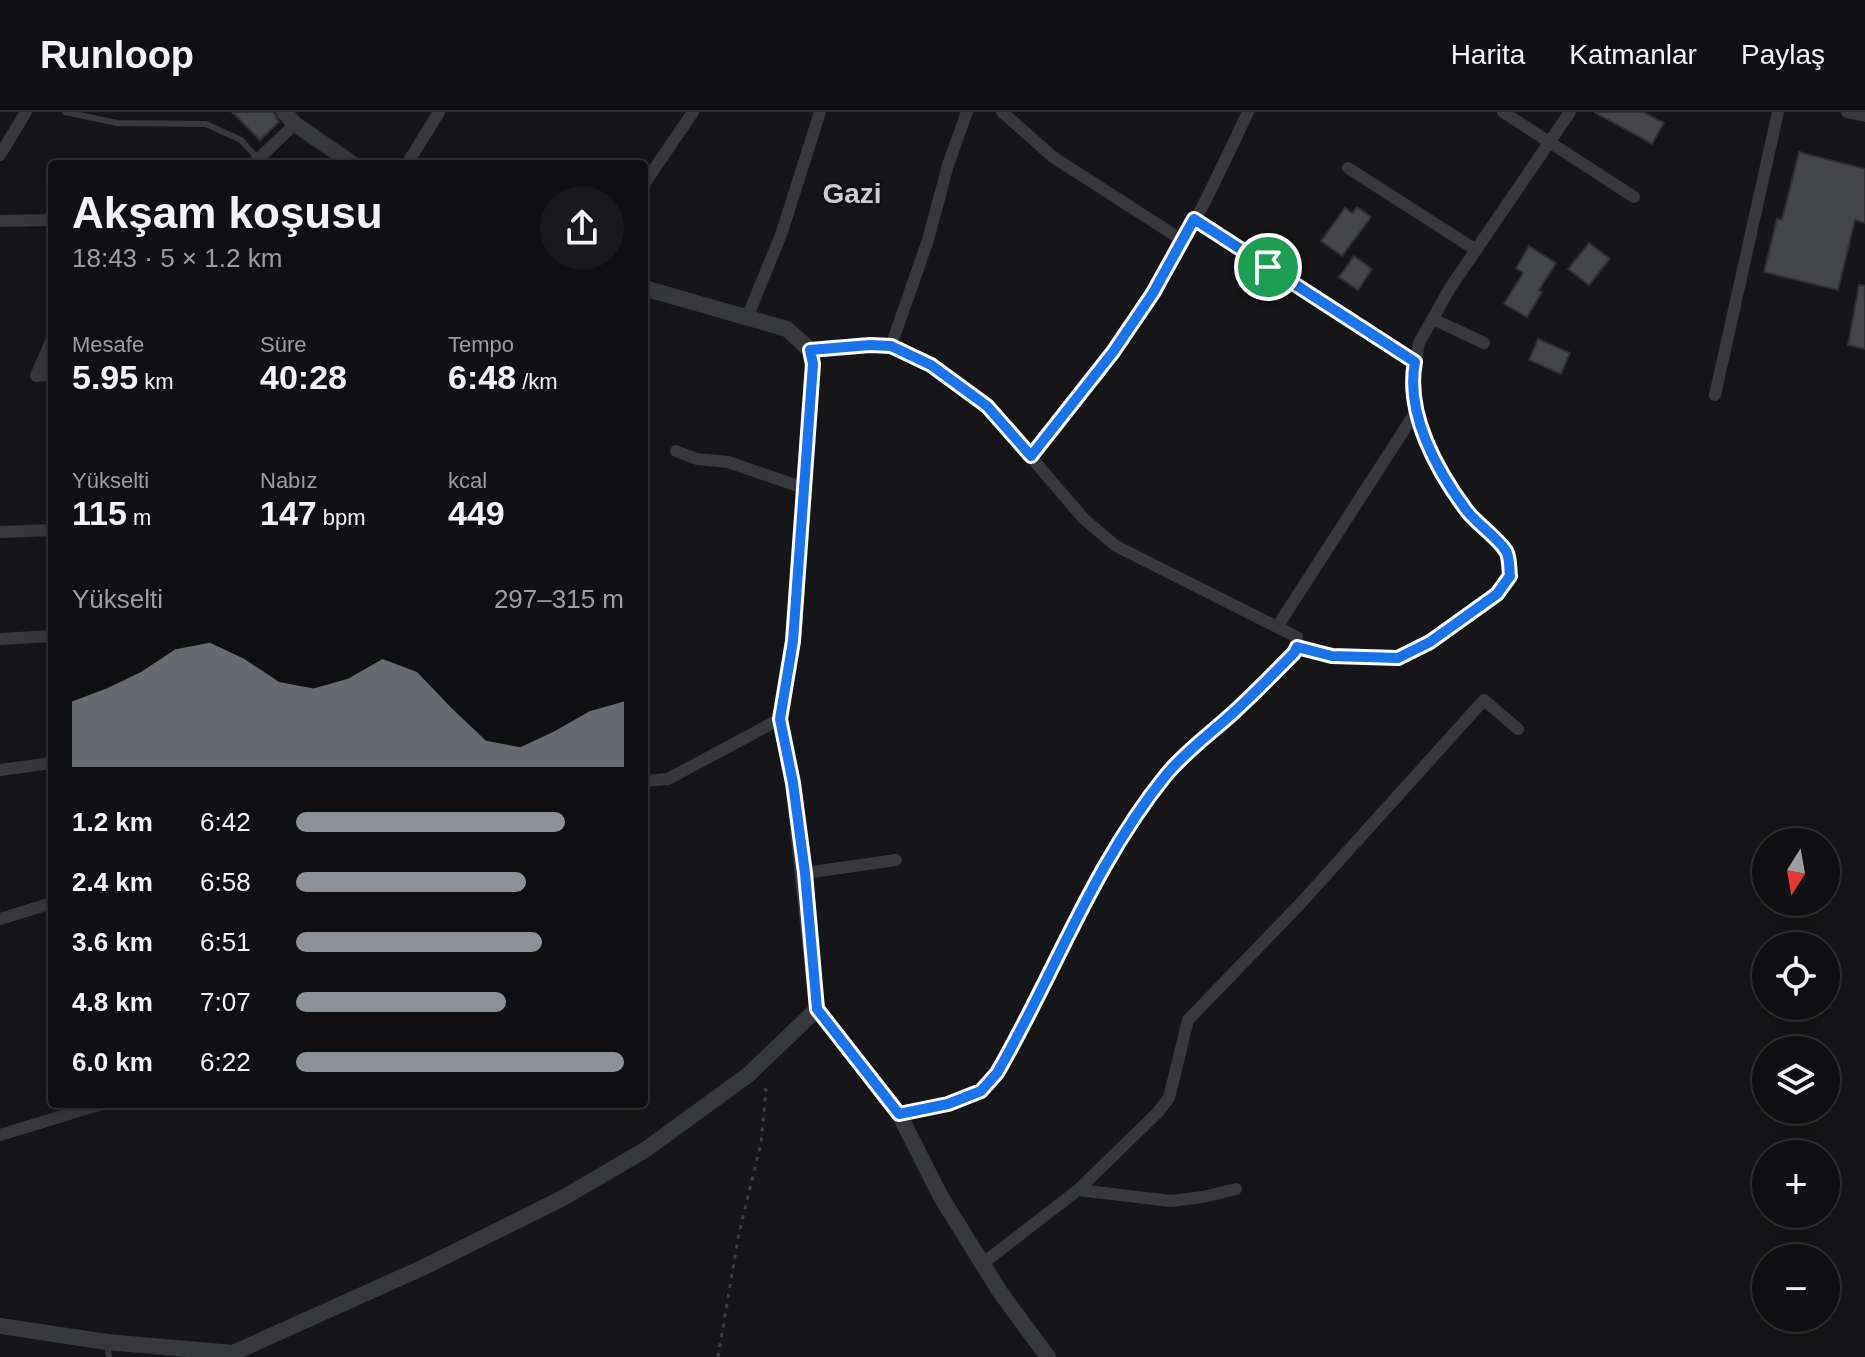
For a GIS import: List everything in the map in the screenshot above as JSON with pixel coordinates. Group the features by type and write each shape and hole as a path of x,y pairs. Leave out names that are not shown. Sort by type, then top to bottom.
{"street":[{"path":"0,155 26,112"},
{"path":"409,160 439,112"},
{"path":"747,318 782,232 820,112"},
{"path":"891,346 928,240 948,165 967,112"},
{"path":"1002,112 1053,157 1182,240"},
{"path":"1031,456 1113,352 1153,293 1248,112"},
{"path":"1503,112 1634,197"},
{"path":"1297,647 1332,656 1398,658 1430,642 1497,594 1510,576 1508,553 1469,513 1439,472 1417,410 1413,374 1419,343 1433,319 1570,112"},
{"path":"1715,395 1778,112"},
{"path":"1847,112 1865,116"},
{"path":"648,178 691,113"},
{"path":"257,160 290,118 348,160"},
{"path":"1348,168 1476,250"},
{"path":"1194,219 1415,362"},
{"path":"0,221 48,220"},
{"path":"648,289 787,329 810,350 813,364 793,641 780,719 793,783 805,873 817,1009 899,1114 941,1197 982,1264 1048,1357"},
{"path":"1433,319 1484,343"},
{"path":"810,350 891,346 931,365 987,406 1084,519 1116,546 1297,637 1294,653 1232,714 1195,744 1166,775 1138,813 1080,911 997,1073 981,1091 948,1104 899,1114"},
{"path":"48,348 36,376 48,374"},
{"path":"1277,627 1417,410"},
{"path":"676,451 697,459 728,462 804,488"},
{"path":"0,532 48,530"},
{"path":"0,639 48,636"},
{"path":"982,1264 1078,1190 1169,1098 1188,1020 1300,904 1484,700 1518,729"},
{"path":"648,781 668,779 780,719"},
{"path":"0,770 48,764"},
{"path":"805,873 896,860"},
{"path":"0,919 48,904"},
{"path":"0,1326 108,1350 234,1355 422,1268 561,1199 645,1150 748,1075 817,1009"},
{"path":"0,1135 89,1108"},
{"path":"1078,1190 1171,1201 1236,1189"}],"lane":[{"path":"65,112 117,123 206,124 241,140 255,160"}],"path":[{"path":"718,1357 739,1233 761,1143 766,1107 766,1090 748,1075"}],"building":[{"path":"232,112 273,112 279,122 260,140"},
{"path":"1594,112 1643,112 1664,123 1652,144"},
{"path":"1799,152 1865,169 1865,223 1855,220 1838,290 1764,272 1777,219 1782,220"},
{"path":"1357,207 1371,217 1342,256 1321,241 1345,208 1352,213"},
{"path":"1589,243 1610,259 1589,285 1568,269"},
{"path":"1529,246 1556,263 1527,317 1504,304 1523,273 1516,268"},
{"path":"1354,256 1372,269 1358,290 1339,277"},
{"path":"1859,285 1865,286 1865,349 1848,345"},
{"path":"1538,339 1570,353 1561,374 1529,360"}],"district":[{"name":"Gazi","path":"852,193"}],"route":[{"path":"1194,219 1268,267 1415,362 1413,374 1417,410 1439,472 1469,513 1508,553 1510,576 1497,594 1430,642 1398,658 1332,656 1297,647 1232,714 1195,744 1166,775 1138,813 1080,911 997,1073 981,1091 948,1104 899,1114 817,1009 805,873 793,783 780,719 793,641 813,364 810,350 891,346 931,365 987,406 1031,456 1113,352 1153,293 1194,219"}]}
